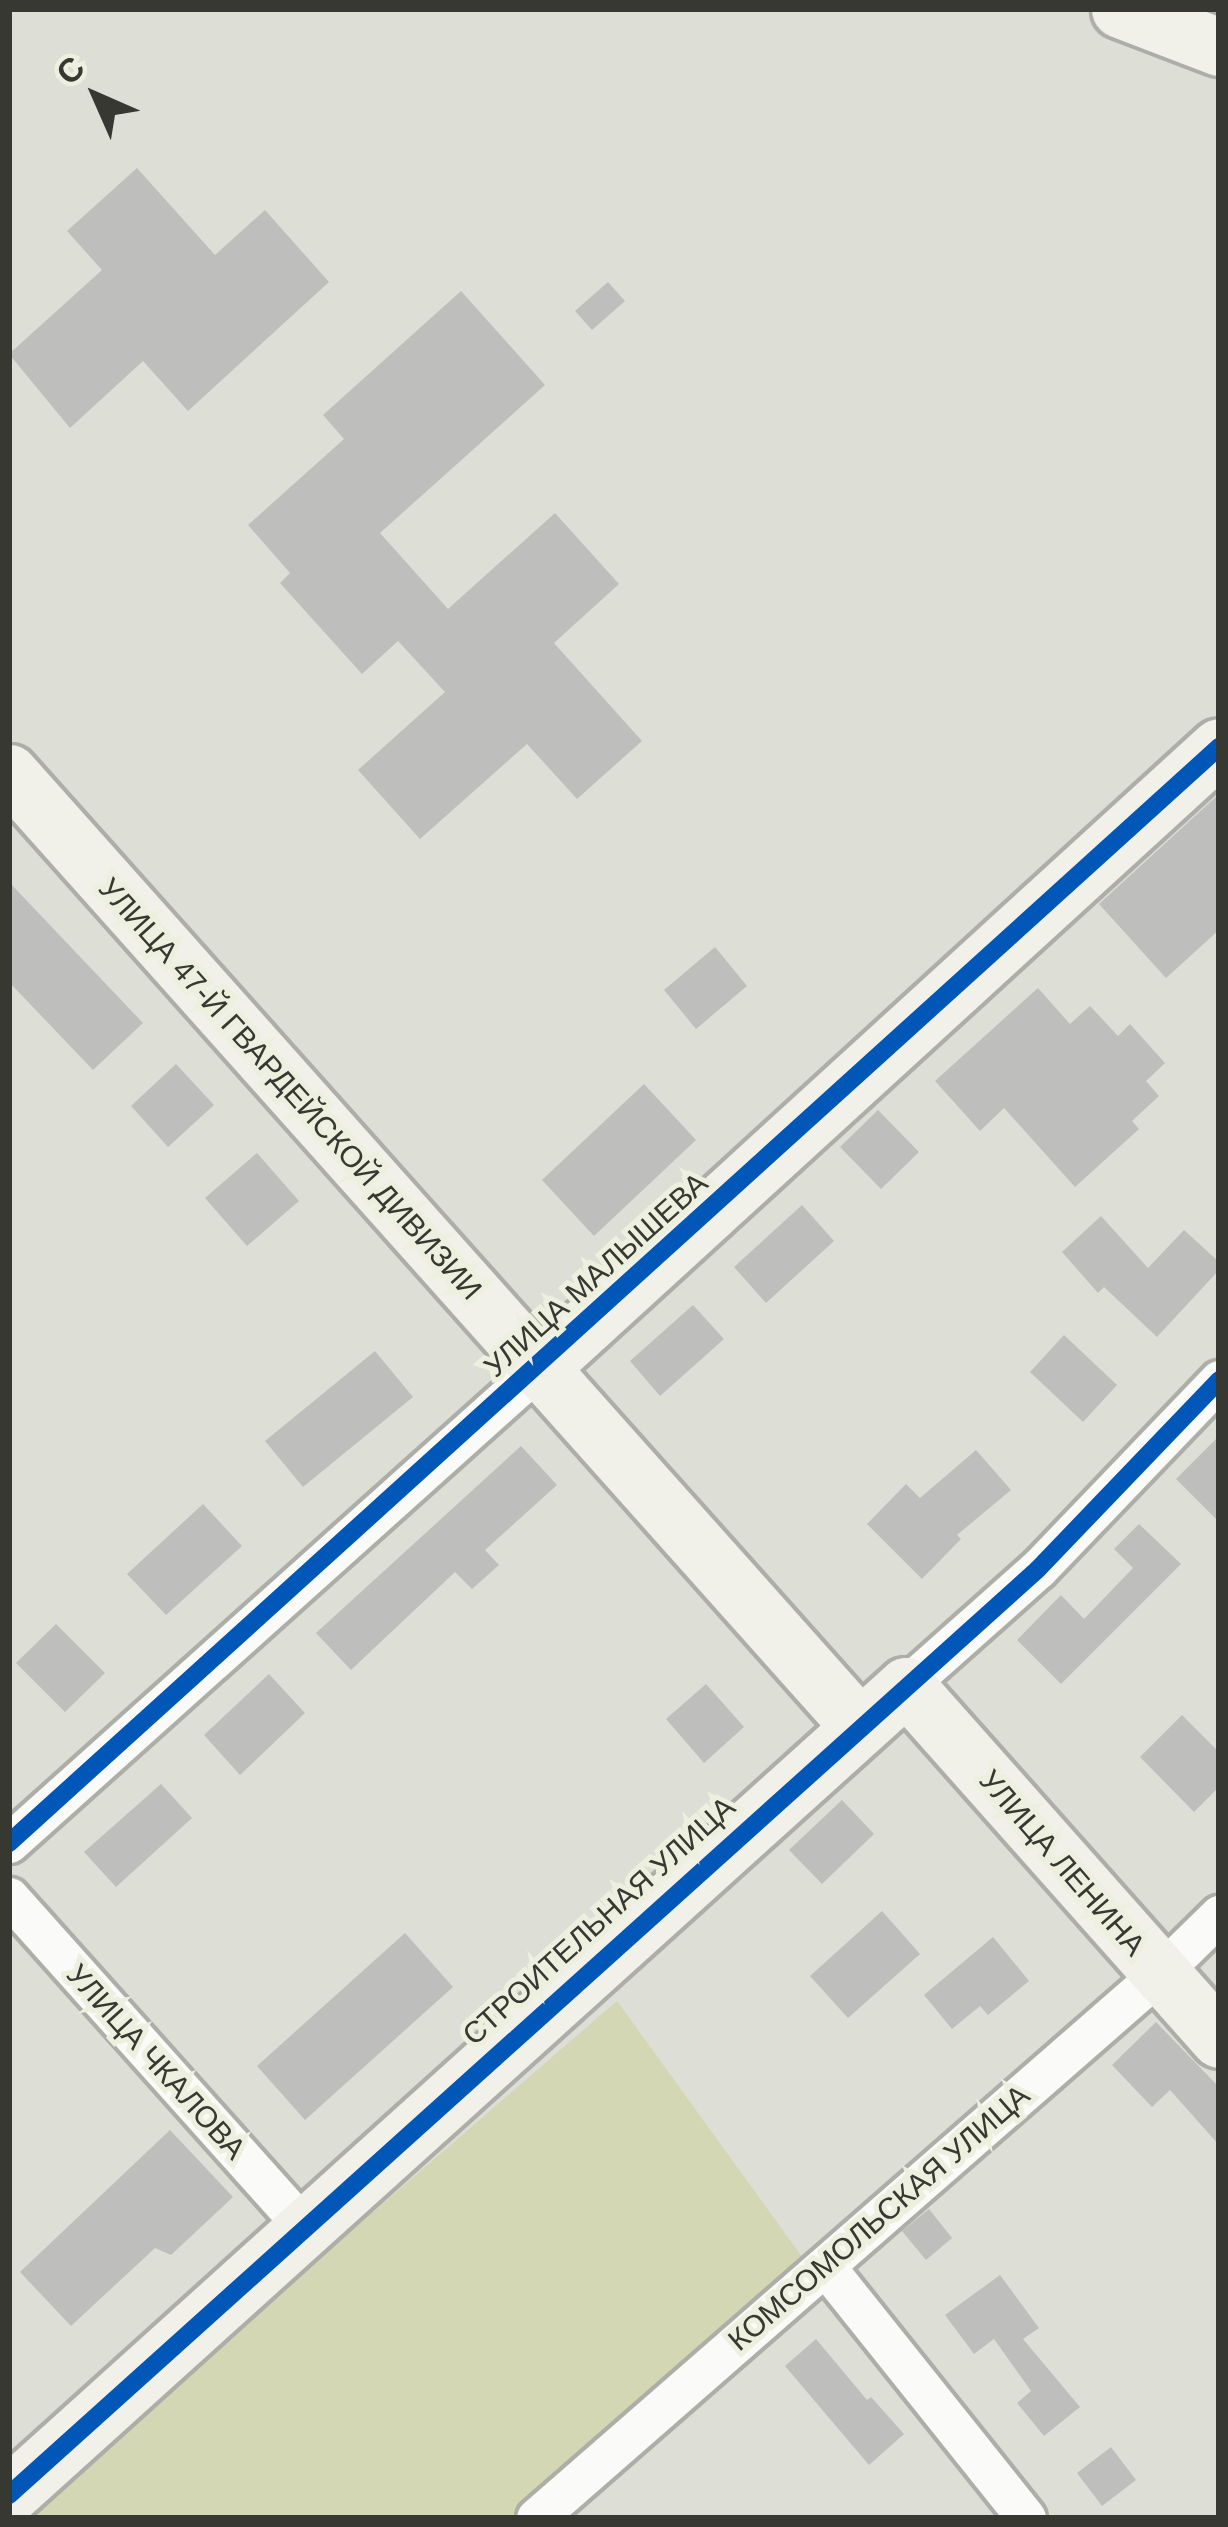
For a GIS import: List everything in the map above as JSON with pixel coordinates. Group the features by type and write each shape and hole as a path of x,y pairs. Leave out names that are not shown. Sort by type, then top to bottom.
{"street":[{"path":"1120,9 1219,47"},
{"name":"УЛИЦА МАЛЫШЕВА","path":"9,1843 538,1369 1219,747"},
{"name":"УЛИЦА 47-Й ГВАРДЕЙСКОЙ ДИВИЗИИ","path":"9,773 860,1727"},
{"name":"СТРОИТЕЛЬНАЯ УЛИЦА","path":"9,2495 1038,1569 1219,1380"},
{"name":"УЛИЦА ЛЕНИНА","path":"906,1686 1219,2039"},
{"name":"УЛИЦА ЧКАЛОВА","path":"9,1897 303,2226"},
{"name":"КОМСОМОЛЬСКАЯ УЛИЦА","path":"558,2511 824,2266 1160,1973 1219,1915"},
{"path":"824,2266 1026,2518"}],"green space":[{"path":"617,2001 805,2261 512,2518 19,2518"}],"building":[{"path":"137,168 215,255 265,210 329,282 188,411 143,361 70,428 9,354 102,270 67,231"},
{"path":"608,282 625,301 592,330 575,311"},
{"path":"461,291 545,385 380,533 448,609 555,513 619,584 554,643 642,741 577,799 527,744 420,839 358,770 445,692 398,641 362,674 280,583 290,573 248,525 344,439 323,415"},
{"path":"1219,794 1219,930 1166,978 1099,904"},
{"path":"9,882 143,1023 93,1070 9,982"},
{"path":"715,947 747,986 696,1029 664,990"},
{"path":"1038,988 1070,1024 1090,1006 1118,1036 1130,1024 1165,1063 1146,1081 1159,1096 1132,1121 1139,1129 1075,1187 1004,1108 980,1131 935,1081"},
{"path":"176,1064 214,1105 168,1147 131,1106"},
{"path":"644,1084 696,1140 594,1236 542,1180"},
{"path":"878,1110 919,1152 881,1189 840,1147"},
{"path":"257,1153 299,1201 247,1246 205,1198"},
{"path":"802,1205 834,1241 766,1303 734,1267"},
{"path":"1101,1216 1148,1268 1184,1230 1219,1262 1219,1270 1157,1337 1104,1287 1098,1293 1062,1252"},
{"path":"693,1305 724,1339 660,1396 630,1361"},
{"path":"1064,1335 1117,1385 1083,1422 1030,1372"},
{"path":"375,1351 413,1397 303,1487 265,1441"},
{"path":"1219,1436 1219,1522 1176,1479"},
{"path":"521,1446 557,1485 485,1550 499,1565 472,1589 455,1572 351,1670 316,1633"},
{"path":"976,1450 1011,1490 957,1535 961,1539 922,1579 867,1524 906,1484 920,1498"},
{"path":"203,1504 242,1546 166,1615 127,1574"},
{"path":"1139,1524 1181,1564 1061,1684 1017,1640 1061,1595 1084,1619 1133,1568 1114,1549"},
{"path":"56,1624 105,1673 65,1712 16,1663"},
{"path":"269,1674 305,1713 240,1775 204,1735"},
{"path":"706,1684 744,1727 704,1763 666,1719"},
{"path":"1182,1715 1219,1752 1219,1787 1194,1812 1140,1757"},
{"path":"161,1784 192,1818 116,1887 84,1852"},
{"path":"842,1800 874,1834 822,1884 789,1850"},
{"path":"882,1911 920,1954 848,2018 810,1976"},
{"path":"405,1933 453,1987 305,2120 257,2066"},
{"path":"993,1937 1029,1981 988,2015 980,2006 952,2029 924,1995"},
{"path":"1156,2022 1219,2087 1219,2145 1170,2090 1152,2107 1112,2065"},
{"path":"170,2130 233,2197 171,2255 155,2248 71,2326 20,2272"},
{"path":"929,2209 952,2238 926,2260 902,2231"},
{"path":"1000,2275 1039,2328 1023,2339 1080,2407 1044,2436 1017,2403 1031,2391 994,2339 974,2354 945,2315"},
{"path":"816,2339 867,2400 871,2397 904,2434 869,2465 785,2366"},
{"path":"1111,2447 1136,2480 1102,2506 1077,2473"}],"cycle path":[{"path":"9,1843 1219,747"},
{"path":"9,2495 1038,1569 1219,1380"}]}
